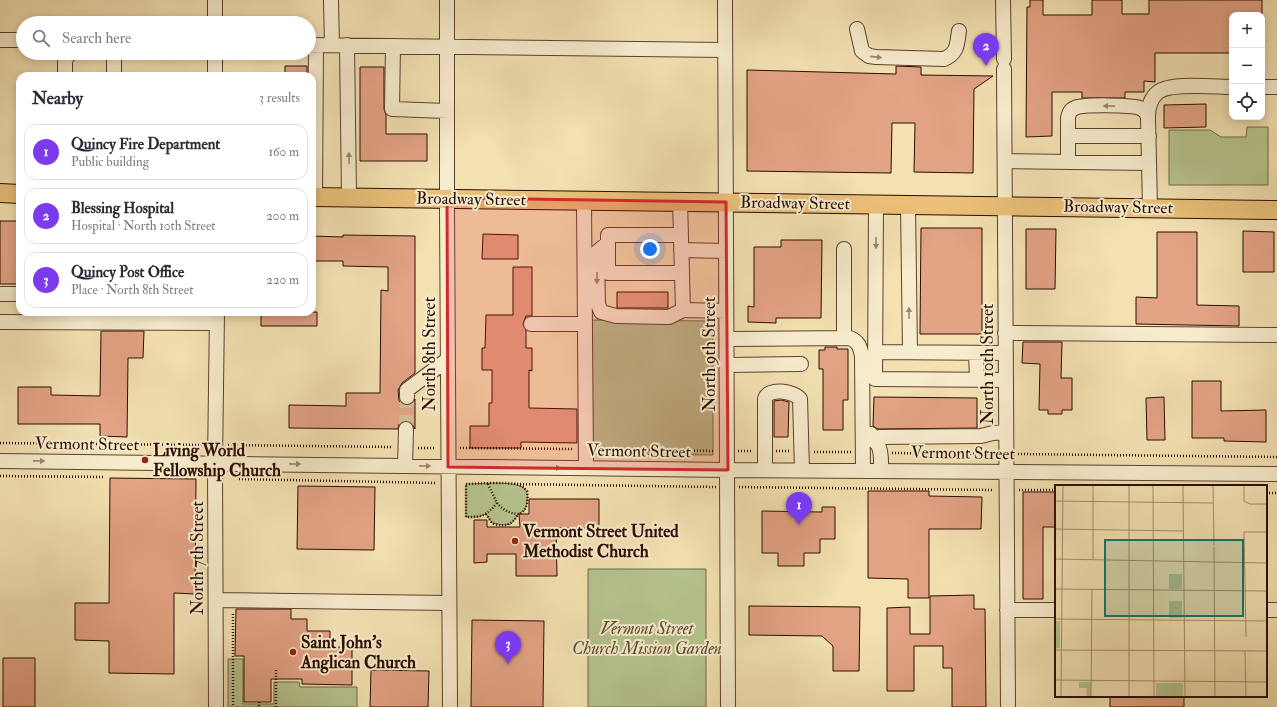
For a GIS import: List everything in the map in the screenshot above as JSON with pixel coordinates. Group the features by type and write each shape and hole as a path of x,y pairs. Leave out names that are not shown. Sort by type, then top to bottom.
{"main road":[{"path":"0,193 16,194"},
{"name":"Broadway Street","path":"316,197 1004,205 1277,210"}],"street":[{"path":"215,0 215,16"},
{"path":"332,0 332,45"},
{"name":"North 8th Street","path":"447,0 450,707"},
{"name":"North 9th Street","path":"725,0 728,707"},
{"name":"North 10th Street","path":"1003,0 1008,707"},
{"path":"856,29 862,51 869,56 891,58 944,59 952,55 957,46 959,31"},
{"path":"0,40 16,40"},
{"path":"316,45 725,50"},
{"path":"347,45 349,197"},
{"path":"393,46 392,108 447,111"},
{"path":"65,60 65,72"},
{"path":"114,60 114,72"},
{"path":"215,60 215,72"},
{"path":"313,60 313,72"},
{"path":"1150,208 1149,136 1147,115 1153,98 1164,89 1188,86 1229,87"},
{"path":"1265,87 1277,87"},
{"path":"1068,162 1068,118 1073,108 1079,106 1130,106 1141,108 1147,115"},
{"path":"1068,136 1149,136"},
{"path":"1005,161 1149,163"},
{"path":"584,200 586,468"},
{"path":"680,201 683,310"},
{"path":"876,204 876,379"},
{"path":"908,204 910,352"},
{"path":"681,235 608,235 608,272 682,272"},
{"path":"608,243 597,252 598,304 601,312 616,316 669,316 683,310 726,311"},
{"path":"844,249 844,338"},
{"path":"681,250 726,251"},
{"path":"0,294 16,294"},
{"path":"0,322 217,318"},
{"name":"North 7th Street","path":"216,707 215,445 217,318"},
{"path":"531,324 585,324"},
{"path":"1005,333 1277,335"},
{"path":"727,339 850,338 856,340 859,344 862,356 863,471"},
{"path":"876,352 1005,353"},
{"path":"976,353 977,380"},
{"path":"407,397 407,390 448,360"},
{"path":"727,365 801,364"},
{"path":"881,471 877,447 872,437 870,428 869,383 871,380 1006,380"},
{"path":"765,470 765,399 768,393 773,392 789,392 797,396 800,400 800,452 802,470"},
{"path":"405,466 406,429"},
{"path":"877,447 880,436 981,436 1006,432"},
{"name":"Vermont Street","path":"0,461 728,470 1277,474"},
{"path":"216,600 449,603"},
{"path":"1007,610 1055,610"}],"path":[{"path":"0,443 862,452"},
{"path":"877,447 1006,454 1277,457"},
{"path":"0,476 112,477"},
{"path":"238,479 466,484 1055,490"},
{"path":"466,484 466,517 478,517 486,514 497,503"},
{"path":"488,484 497,503 507,511 518,514"},
{"path":"486,514 492,523 503,525 510,524 518,514 525,510 527,490 522,486 514,484"},
{"path":"233,600 233,707"},
{"path":"276,668 276,707"},
{"path":"259,702 259,707"}],"highlighted area":[{"path":"447,198 726,202 728,470 448,467"}],"green space":[{"path":"1247,127 1268,127 1268,185 1169,185 1169,130 1210,130 1221,137 1246,137"},
{"path":"590,320 713,321 713,455 590,454"},
{"path":"506,483 521,486 525,489 527,494 525,510 518,514 511,524 503,525 492,523 486,514 478,517 466,517 466,484"},
{"name":"Vermont Street Church Mission Garden","path":"588,569 706,569 706,707 588,707"},
{"path":"228,659 243,659 243,704 274,704 274,682 299,682 300,687 357,687 357,707 228,707"}],"building":[{"path":"1030,0 1043,0 1043,15 1092,15 1092,0 1122,0 1122,14 1149,14 1149,0 1262,0 1262,12 1229,12 1229,53 1155,53 1155,82 1144,81 1144,92 1125,92 1125,98 1082,98 1082,92 1052,92 1052,136 1026,137 1027,7 1030,7"},
{"path":"285,66 307,66 307,72 285,72"},
{"path":"896,66 921,67 921,75 993,76 974,89 973,173 914,172 915,123 892,123 891,173 747,171 747,70 896,74"},
{"path":"360,67 384,67 384,109 386,115 386,134 427,134 427,161 360,161"},
{"path":"1206,104 1206,127 1164,128 1164,105"},
{"path":"0,221 16,221 16,284 0,284"},
{"path":"921,228 982,228 982,334 920,334"},
{"path":"1026,229 1056,229 1055,289 1026,289"},
{"path":"1243,231 1274,232 1274,272 1243,272"},
{"path":"1157,232 1197,232 1197,305 1239,306 1239,326 1136,324 1136,297 1157,298"},
{"path":"483,234 518,235 518,259 482,259"},
{"path":"343,235 415,236 415,373 402,383 398,390 399,401 403,405 411,405 415,399 415,429 411,422 406,421 399,424 398,429 289,428 289,405 346,406 346,393 380,393 381,290 388,291 388,267 343,266 343,261 316,261 316,236 343,237"},
{"path":"781,240 822,240 821,318 776,318 776,323 748,322 748,306 754,307 754,247 781,247"},
{"path":"513,267 532,267 532,316 526,316 523,324 526,330 526,348 532,348 532,371 529,370 529,408 577,409 577,443 521,442 521,448 470,448 470,426 489,426 489,403 492,403 492,370 482,370 482,348 485,348 486,315 513,315"},
{"path":"617,292 668,292 668,308 617,308"},
{"path":"317,312 317,326 261,326 261,316 316,316"},
{"path":"101,331 144,331 143,358 128,358 127,437 100,436 100,424 18,424 18,387 51,387 51,395 100,396"},
{"path":"1023,342 1062,342 1061,378 1072,378 1072,410 1062,410 1062,414 1048,414 1048,410 1039,410 1040,364 1022,363"},
{"path":"825,347 848,349 848,400 843,400 843,430 823,430 823,369 819,369 819,350 825,350"},
{"path":"1192,381 1221,381 1221,411 1266,410 1266,442 1224,441 1224,438 1192,438"},
{"path":"874,397 977,398 977,428 878,429 873,426"},
{"path":"1164,397 1165,440 1147,440 1146,398"},
{"path":"781,400 789,402 788,437 774,437 774,401"},
{"path":"110,478 196,479 195,594 174,593 174,674 109,673 109,641 75,640 75,603 109,603"},
{"path":"298,486 375,487 374,550 297,549"},
{"path":"868,491 929,491 929,496 982,497 981,529 929,529 929,598 908,598 908,579 868,578"},
{"path":"1023,492 1055,492 1055,527 1043,527 1043,599 1023,599"},
{"name":"Vermont Street United Methodist Church","path":"529,499 599,499 599,528 556,528 557,576 516,576 516,554 487,554 487,562 474,563 474,520 487,520 487,527 520,527 519,514 529,514"},
{"path":"822,507 835,507 835,539 820,539 820,553 804,553 804,566 778,566 778,553 762,553 762,511 822,512"},
{"path":"974,595 974,609 985,609 986,707 952,707 952,668 943,668 943,646 914,646 914,691 887,691 887,608 910,607 910,634 930,634 930,596"},
{"path":"749,606 860,607 859,671 833,671 833,646 822,636 749,635"},
{"name":"Saint John's Anglican Church","path":"236,609 291,609 291,619 307,619 307,631 330,631 330,647 352,647 352,685 302,684 302,679 271,679 271,702 244,702 244,656 235,656"},
{"path":"472,620 544,621 543,707 471,707"},
{"path":"3,658 35,658 35,707 3,707"},
{"path":"371,670 429,671 428,707 370,707"},
{"path":"1110,697 1184,697 1184,707 1110,707"}],"tunnel":[{"path":"406,429 407,397"}],"place":[{"name":"Blessing Hospital","path":"986,66"},
{"name":"Living World Fellowship Church","path":"145,460"},
{"name":"Quincy Fire Department","path":"799,525"},
{"name":"Vermont Street United Methodist Church","path":"515,541"},
{"name":"Saint John's Anglican Church","path":"293,652"},
{"name":"Quincy Post Office","path":"508,664"}]}
